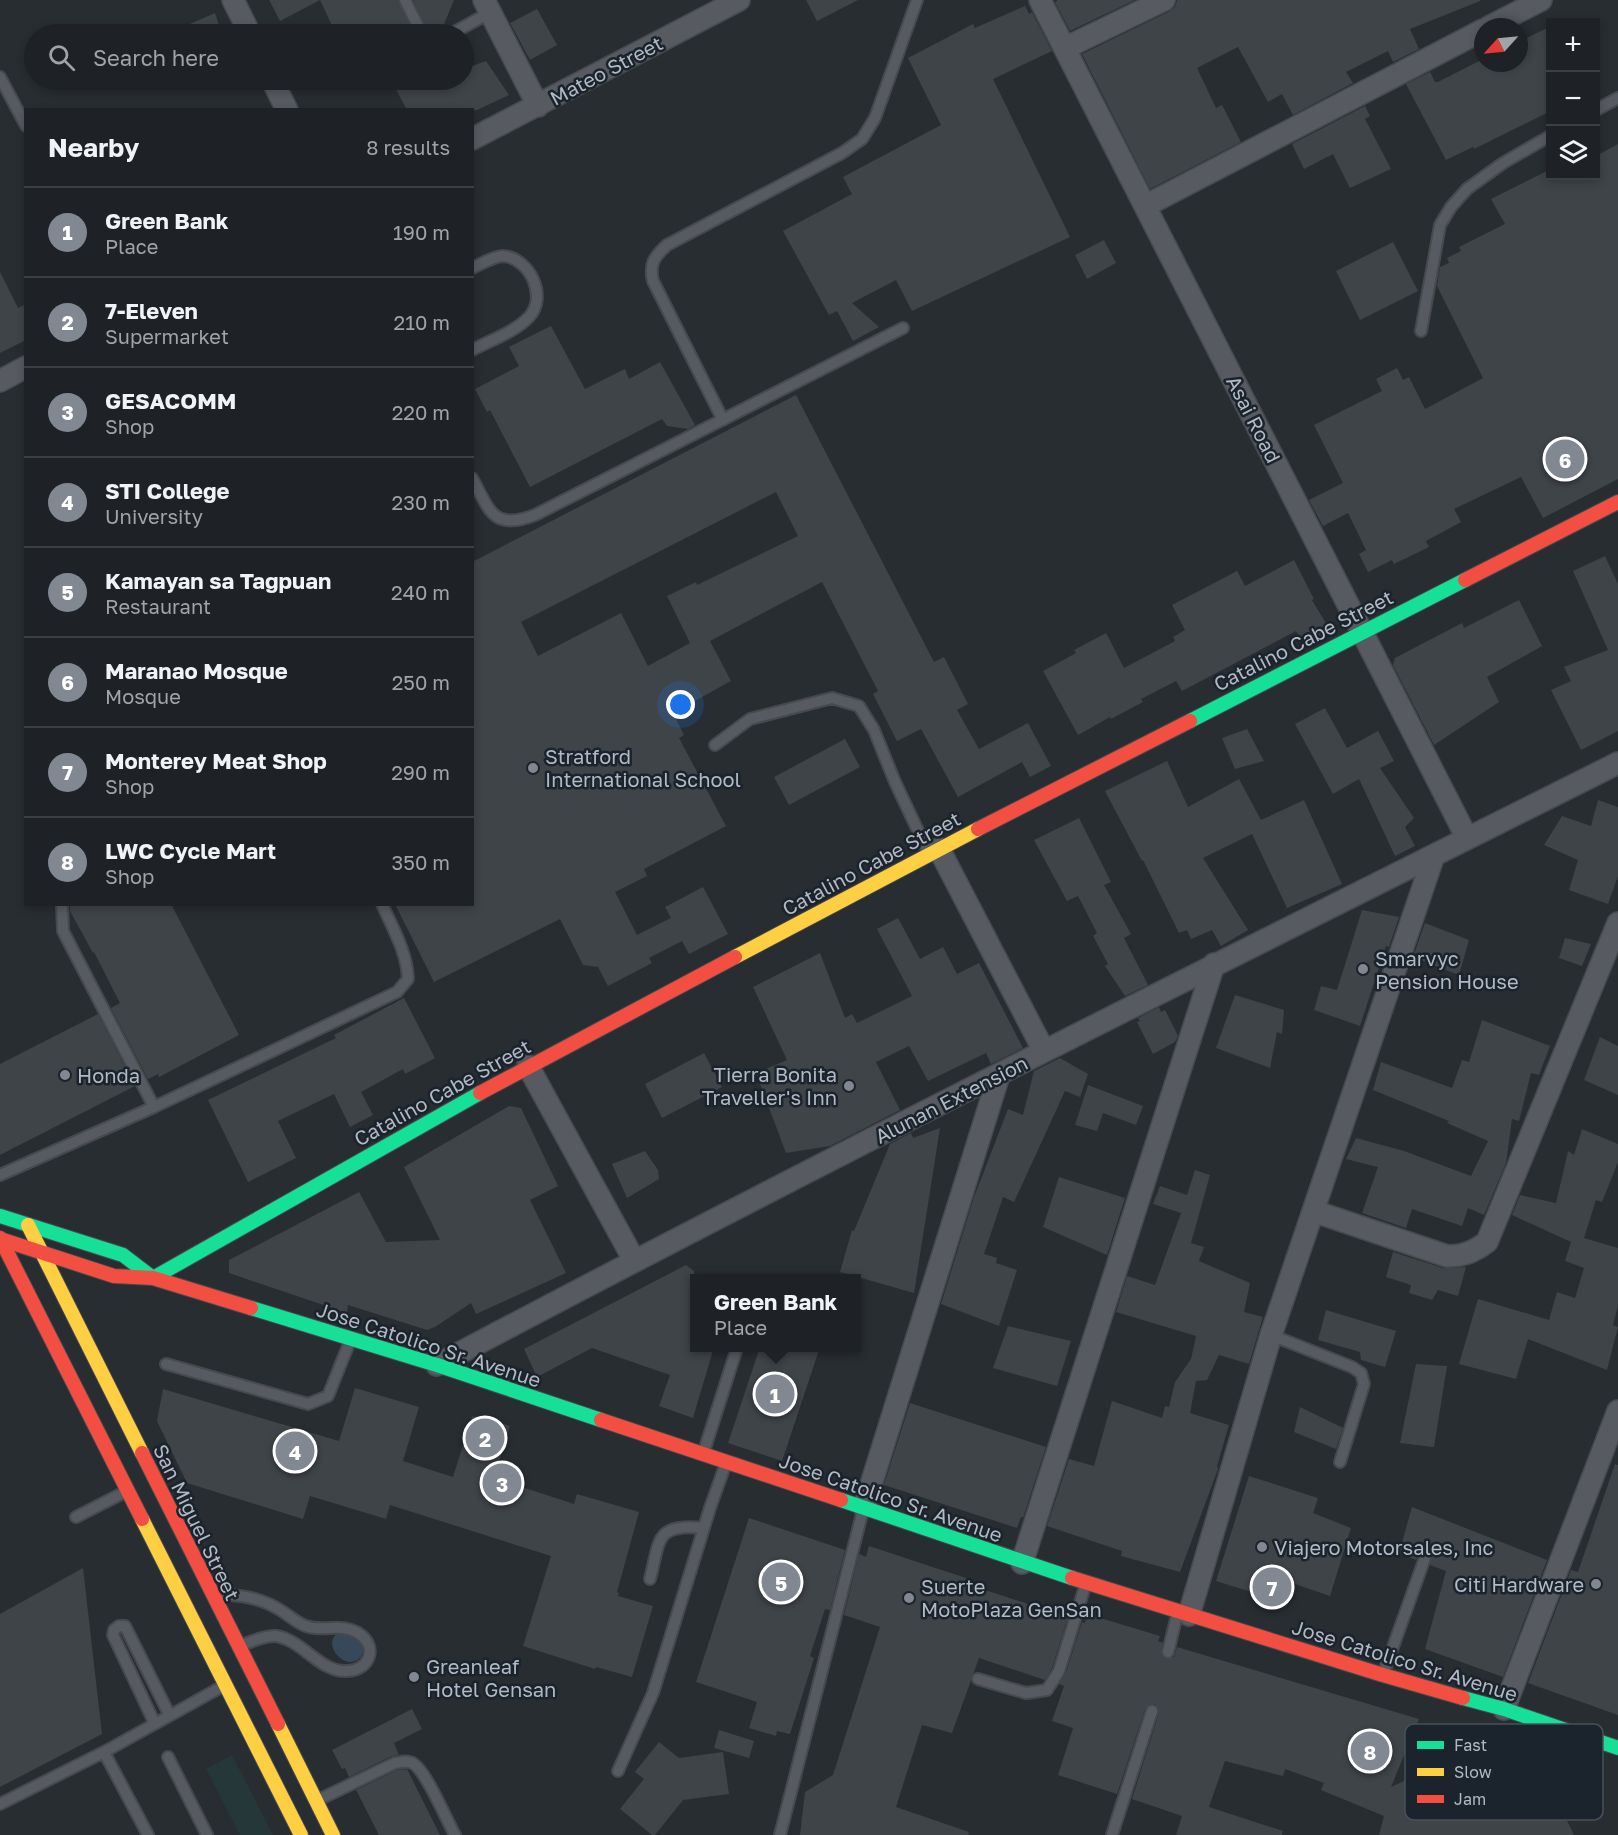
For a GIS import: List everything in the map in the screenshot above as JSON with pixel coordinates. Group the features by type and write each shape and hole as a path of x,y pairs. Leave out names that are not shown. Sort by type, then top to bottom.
{"street":[{"path":"233,0 245,24"},
{"name":"Mateo Street","path":"474,138 739,0"},
{"name":"Asai Road","path":"1040,0 1467,838"},
{"path":"1065,48 1164,0"},
{"path":"1506,18 1541,0"},
{"path":"487,6 538,106"},
{"path":"1145,206 1474,35"},
{"path":"277,90 285,108"},
{"path":"0,381 24,368"},
{"name":"Catalino Cabe Street","path":"153,1278 528,1066 934,851 1618,502"},
{"name":"Alunan Extension","path":"437,1365 634,1260 1214,964 1618,763"},
{"path":"934,851 1044,1051"},
{"path":"1183,1613 1271,1335 1434,855"},
{"path":"1313,1210 1447,1256 1462,1256 1473,1252 1486,1242 1618,923"},
{"path":"1022,1563 1214,964"},
{"path":"528,1066 634,1260"},
{"path":"864,1508 999,1075"},
{"name":"Jose Catolico Sr. Avenue","path":"0,1216 123,1255 153,1278"},
{"name":"San Miguel Street","path":"28,1225 238,1646 238,1678 301,1835"},
{"name":"Jose Catolico Sr. Avenue","path":"0,1239 114,1276 153,1278 351,1338 726,1461 1022,1563 1548,1724"},
{"name":"San Miguel Street","path":"0,1239 128,1491 238,1678 316,1801 333,1835"},
{"path":"1504,1709 1618,1411"},
{"name":"Jose Catolico Sr. Avenue","path":"1603,1743 1618,1748"}],"lane":[{"path":"405,0 417,24"},
{"path":"723,420 653,281 650,268 654,256 667,244 842,153 862,139 875,118 916,0"},
{"path":"464,24 487,6"},
{"path":"0,77 24,122"},
{"path":"1600,108 1618,98"},
{"path":"1422,331 1440,225 1451,207 1467,189 1503,163 1546,139"},
{"path":"474,267 502,256 518,260 532,275 537,295 531,315 517,327 474,349"},
{"path":"474,482 486,505 495,516 508,523 522,520 903,328"},
{"path":"715,745 750,719 832,698 859,706 874,730 895,782 934,851"},
{"path":"62,906 63,931 154,1107"},
{"path":"0,1175 154,1107 397,992 408,980 408,968 400,942 382,906"},
{"path":"1271,1335 1352,1367 1361,1373 1364,1384 1340,1462"},
{"path":"166,1364 308,1404 328,1396 351,1338"},
{"path":"703,1454 735,1352"},
{"path":"618,1771 653,1694 726,1461"},
{"path":"76,1517 128,1491"},
{"path":"780,1835 864,1508"},
{"path":"650,1579 660,1537 668,1530 677,1527 704,1528"},
{"path":"1383,1675 1426,1555"},
{"path":"978,1679 1026,1694 1047,1690 1059,1671 1087,1583"},
{"path":"212,1594 242,1596 262,1601 276,1607 298,1624 310,1629 351,1629 368,1641 371,1649 370,1657 363,1665 345,1671 326,1665 295,1644 276,1636 263,1637 238,1646"},
{"path":"1168,1652 1183,1613"},
{"path":"154,1722 113,1635 114,1630 119,1626 125,1626 169,1714"},
{"path":"0,1804 104,1752 154,1722 238,1678"},
{"path":"1113,1835 1152,1711"},
{"path":"104,1752 148,1835"},
{"path":"168,1757 207,1835"},
{"path":"316,1801 395,1763 404,1761 413,1763 423,1774 454,1835"}],"shaded area":[{"path":"232,1755 273,1835 240,1835 206,1769"}],"water":[{"path":"354,1630 365,1648 360,1658 353,1662 346,1661 335,1652 332,1645 333,1638 341,1631"}],"building":[{"path":"269,0 320,0 280,21"},
{"path":"320,0 398,0 409,24 331,24"},
{"path":"413,0 454,0 444,24 424,24"},
{"path":"806,0 858,0 817,21"},
{"path":"1058,0 1135,0 1070,31 1055,2"},
{"path":"1177,0 1480,1 1410,29 1419,49 1393,62 1388,51 1346,72 1353,83 1293,115 1282,94 1268,102 1238,47 1197,68 1216,108 1222,105 1241,142 1150,189 1082,54 1170,11 1175,7"},
{"path":"1025,6 1029,14 1032,12 1052,51 993,79 1070,237 912,311 896,280 852,303 879,327 853,341 837,311 829,315 783,231 852,194 843,177 941,125 908,58 973,24 975,28"},
{"path":"537,9 557,45 530,60 510,23"},
{"path":"215,13 219,24 190,24"},
{"path":"1546,28 1546,113 1474,149 1473,147 1446,160 1406,84 1430,72 1435,82 1438,82 1474,64 1474,72 1528,72 1528,38"},
{"path":"486,61 509,95 477,110 474,108 406,108 396,90 474,90 474,65"},
{"path":"1365,106 1370,116 1365,119 1391,169 1350,188 1333,154 1304,169 1292,144"},
{"path":"1618,144 1618,479 1543,518 1521,477 1454,509 1461,522 1426,541 1429,547 1394,564 1392,560 1368,572 1359,554 1366,550 1348,513 1323,526 1309,500 1343,483 1314,425 1382,391 1376,379 1397,368 1403,380 1409,377 1425,409 1483,378 1437,286 1440,267 1449,263 1447,258 1461,251 1459,247 1505,224 1491,199 1546,172 1546,180 1600,180 1600,154"},
{"path":"1104,240 1116,263 1087,279 1075,255"},
{"path":"1393,242 1418,291 1360,320 1336,271"},
{"path":"0,272 18,308 24,305 24,341 0,353"},
{"path":"551,326 585,389 625,369 629,379 660,362 695,425 688,429 667,426 662,419 530,487 490,410 487,412 475,389 519,366 509,347"},
{"path":"796,395 934,662 944,657 968,704 957,710 979,749 1028,723 1051,766 1030,777 1022,762 958,797 921,729 897,741 873,694 878,691 822,582 710,641 731,681 673,713 684,735 679,738 726,826 644,869 647,876 615,892 637,935 671,918 665,907 703,887 728,934 689,954 682,941 649,958 652,963 608,986 598,967 583,965 560,919 434,982 396,906 474,906 474,561","holes":["776,492 798,536 697,585 696,582 667,596 690,643 648,666 621,613 538,656 521,622"]},
{"path":"1605,556 1618,584 1618,731 1581,750 1551,690 1571,681 1564,667 1608,650 1573,571"},
{"path":"1294,560 1314,599 1312,600 1330,630 1304,643 1296,631 1182,691 1176,681 1141,699 1143,702 1078,735 1043,671 1076,653 1074,650 1106,633 1124,668 1175,641 1173,637 1185,630 1172,605 1237,571 1245,586"},
{"path":"1519,600 1542,646 1487,677 1499,702 1434,745 1393,665 1395,658 1462,623 1464,628"},
{"path":"1325,708 1347,748 1378,731 1394,761 1380,768 1414,818 1405,827 1415,846 1395,856 1359,779 1333,794 1295,724"},
{"path":"1247,729 1264,761 1235,769 1222,738"},
{"path":"845,739 860,767 789,805 774,777"},
{"path":"1167,761 1188,807 1239,779 1261,820 1304,800 1342,884 1287,908 1252,834 1203,858 1248,930 1221,946 1212,930 1191,939 1187,930 1179,933 1143,860 1105,791"},
{"path":"1598,800 1618,807 1618,876 1608,904 1569,890 1578,860 1544,845 1562,816 1591,826"},
{"path":"1079,818 1111,882 1104,885 1131,934 1124,938 1148,985 1125,996 1105,966 1108,964 1093,936 1097,933 1078,896 1067,901 1034,840"},
{"path":"70,906 172,906 239,1035 159,1077 158,1074 148,1079 111,1008 120,1003 70,911"},
{"path":"1362,910 1399,917 1389,947 1386,946 1360,1026 1314,1010 1321,986 1337,990"},
{"path":"898,918 920,959 943,947 957,974 979,963 1023,1048 991,1064 986,1053 928,1081 909,1046 876,1062 900,1110 830,1146 786,1153 756,1073 787,1060 753,987 820,953 845,1018 852,1014 857,1023 912,996 877,929"},
{"path":"1425,923 1469,940 1459,975 1413,957"},
{"path":"1565,938 1591,944 1582,966 1559,958"},
{"path":"1235,995 1284,1010 1282,1034 1277,1032 1270,1068 1216,1048"},
{"path":"404,998 435,1058 405,1074 403,1069 361,1092 373,1115 350,1127 334,1094 278,1121 296,1158 248,1182 208,1100 336,1038 334,1035"},
{"path":"1159,1007 1161,1012 1165,1010 1178,1036 1175,1042 1153,1054 1137,1022 1140,1021 1138,1018"},
{"name":"Honda","path":"98,1014 135,1086 0,1155 0,1064"},
{"path":"1482,1020 1550,1046 1539,1075 1531,1073 1519,1121 1512,1119 1506,1163 1484,1215 1468,1208 1462,1226 1412,1209 1406,1228 1362,1213 1378,1167 1346,1159 1356,1138 1404,1151 1471,1176 1488,1141 1447,1123 1449,1121 1373,1090 1381,1062 1452,1088 1462,1060 1469,1062"},
{"path":"1600,1037 1618,1046 1618,1095 1584,1080"},
{"path":"704,1053 722,1087 662,1118 645,1084"},
{"path":"1060,1058 1088,1074 1080,1097 1065,1091 1014,1202 1003,1197 984,1254 997,1258 996,1263 1017,1270 999,1326 941,1304 974,1197 1008,1109 1023,1115 1034,1071"},
{"path":"1088,1085 1143,1106 1136,1125 1103,1113 1097,1131 1075,1125"},
{"path":"509,1106 521,1108 558,1186 530,1200 566,1273 476,1314 471,1303 427,1330 348,1305 347,1313 229,1273 229,1260 359,1192 386,1242 440,1240 404,1167"},
{"path":"940,1128 914,1293 861,1278 861,1274 840,1272 852,1230 854,1231 890,1144 911,1133 913,1138"},
{"path":"1582,1129 1618,1144 1618,1162 1602,1202 1596,1200 1584,1238 1618,1248 1618,1305 1613,1325 1618,1327 1607,1370 1528,1339 1516,1379 1459,1364 1478,1299 1549,1320 1557,1292 1575,1298 1584,1268 1565,1261 1571,1242 1512,1215 1520,1195 1556,1203 1568,1151 1574,1155"},
{"path":"645,1151 658,1170 659,1179 627,1198 612,1164"},
{"path":"1195,1170 1210,1175 1191,1243 1204,1247 1199,1261 1250,1283 1244,1312 1263,1317 1249,1364 1219,1355 1207,1380 1196,1381 1190,1413 1229,1425 1218,1469 1180,1572 1121,1556 1122,1551 1047,1526 1069,1459 1094,1466 1112,1401 1162,1418 1165,1406 1169,1407 1175,1382 1191,1359 1196,1336 1116,1312 1127,1276 1155,1285 1181,1213 1153,1204 1160,1186 1187,1195"},
{"path":"1059,1177 1125,1198 1107,1255 1043,1227"},
{"path":"1393,1252 1443,1268 1466,1267 1458,1296 1438,1290 1432,1300 1409,1293 1411,1285 1386,1277"},
{"path":"686,1265 694,1271 694,1274 690,1274 690,1352 713,1352 693,1418 659,1406 670,1375 592,1348 537,1377 524,1349"},
{"path":"1326,1310 1396,1331 1385,1367 1361,1360 1360,1352 1318,1340"},
{"path":"1008,1326 1071,1341 1057,1386 993,1368"},
{"path":"758,1352 818,1352 782,1461 728,1443"},
{"path":"1416,1364 1447,1366 1434,1447 1400,1443"},
{"path":"355,1388 419,1407 403,1461 453,1477 472,1416 481,1419 482,1417 510,1426 494,1478 574,1504 577,1494 639,1512 617,1592 618,1596 653,1606 632,1677 596,1667 595,1669 523,1646 551,1556 390,1505 386,1519 310,1496 303,1519 187,1483 157,1421 163,1389 339,1441"},
{"path":"910,1403 1046,1447 1023,1518 1021,1517 1017,1528 884,1485"},
{"path":"1300,1407 1343,1428 1336,1449 1294,1432"},
{"name":"Citi Hardware","path":"1615,1464 1618,1465 1618,1715 1528,1683 1571,1570 1578,1572"},
{"path":"1249,1476 1318,1498 1313,1513 1351,1528 1330,1596 1289,1582 1283,1602 1216,1581"},
{"path":"1412,1507 1547,1560 1503,1677 1425,1649 1446,1571 1430,1565 1433,1554 1429,1548 1421,1550 1416,1560 1399,1553"},
{"path":"749,1518 845,1550 830,1610 825,1609 810,1656 814,1658 790,1734 777,1731 776,1736 749,1728 757,1702 696,1682"},
{"path":"869,1546 972,1580 970,1585 1068,1617 1052,1668 1045,1680 979,1658 952,1733 922,1725 896,1807 969,1832 968,1835 800,1835 805,1792 833,1775 880,1627 844,1615 859,1554 866,1557"},
{"path":"83,1568 102,1734 0,1787 0,1614"},
{"path":"1087,1614 1160,1636 1158,1641 1163,1643 1161,1654 1166,1659 1174,1657 1177,1647 1419,1719 1417,1724 1405,1724 1405,1753 1391,1787 1405,1781 1405,1820 1567,1820 1574,1835 1379,1835 1384,1816 1321,1790 1324,1783 1285,1769 1283,1776 1225,1761 1209,1807 1283,1831 1282,1835 1176,1835 1182,1816 1132,1799 1159,1713 1155,1704 1150,1704 1145,1709 1117,1794 1058,1775 1073,1728 1052,1721 1064,1686 1059,1684 1066,1673 1082,1622 1085,1623"},
{"path":"412,1709 422,1729 394,1743 399,1755 392,1756 349,1777 332,1750"},
{"path":"719,1730 754,1741 749,1758 714,1748"},
{"path":"659,1742 679,1758 723,1752 729,1794 683,1800 655,1835 652,1835 620,1809 644,1779 635,1772"},
{"path":"407,1769 440,1835 379,1835 356,1790 397,1770"}],"traffic: fast":[{"path":"1190,721 1465,580"},
{"path":"153,1278 480,1093"},
{"path":"0,1216 123,1255 153,1278"},
{"path":"251,1308 437,1365 601,1420"},
{"path":"841,1500 1072,1578"},
{"path":"1463,1698 1548,1724"},
{"path":"1603,1743 1618,1748"}],"traffic: slow":[{"path":"735,957 978,829"},
{"path":"28,1225 142,1453"},
{"path":"142,1519 301,1835"},
{"path":"278,1724 333,1835"}],"traffic: jam":[{"path":"1465,580 1618,502"},
{"path":"978,829 1190,721"},
{"path":"480,1093 735,957"},
{"path":"0,1238 142,1519"},
{"path":"0,1239 114,1276 153,1278 251,1308"},
{"path":"601,1420 841,1500"},
{"path":"142,1453 278,1724"},
{"path":"1072,1578 1463,1698"}],"place":[{"name":"Maranao Mosque","path":"1565,459"},
{"name":"Stratford International School","path":"533,768"},
{"name":"Smarvyc Pension House","path":"1363,969"},
{"name":"Honda","path":"65,1075"},
{"name":"Tierra Bonita Traveller's Inn","path":"849,1086"},
{"name":"Green Bank","path":"775,1394"},
{"name":"7-Eleven","path":"485,1438"},
{"name":"STI College","path":"295,1451"},
{"name":"GESACOMM","path":"502,1483"},
{"name":"Viajero Motorsales, Inc","path":"1262,1547"},
{"name":"Kamayan sa Tagpuan","path":"781,1582"},
{"name":"Citi Hardware","path":"1596,1584"},
{"name":"Monterey Meat Shop","path":"1272,1587"},
{"name":"Suerte MotoPlaza GenSan","path":"909,1598"},
{"name":"Greanleaf Hotel Gensan","path":"414,1677"},
{"name":"LWC Cycle Mart","path":"1370,1751"}]}
